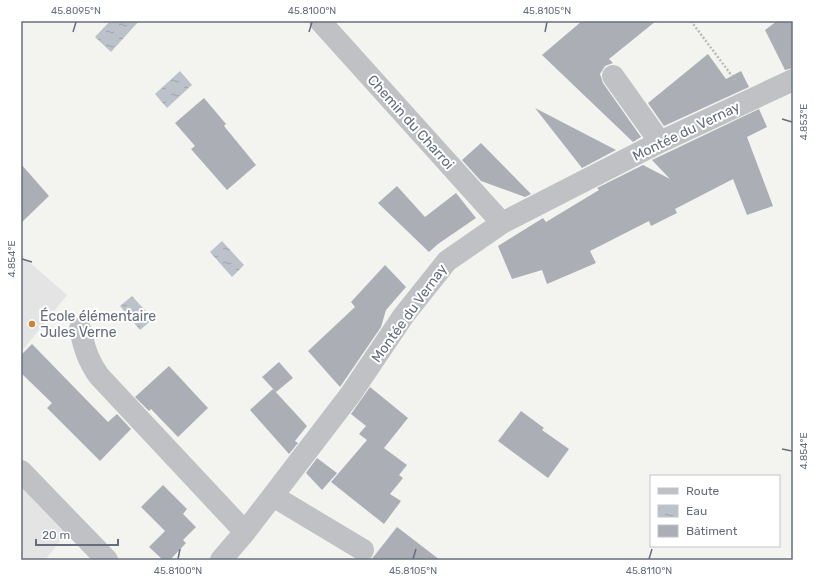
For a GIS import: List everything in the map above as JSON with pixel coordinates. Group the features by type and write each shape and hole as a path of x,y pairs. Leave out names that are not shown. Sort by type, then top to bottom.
{"street":[{"name":"Chemin du Charroi","path":"320,21 502,223"},
{"path":"613,76 660,142"},
{"name":"Montée du Vernay","path":"221,560 245,532 350,395 404,315 447,261 502,223 660,142 793,80"},
{"path":"80,329 85,350 92,366 99,376 245,532"},
{"path":"21,471 107,560"},
{"path":"272,496 363,550"}],"path":[{"path":"691,21 750,101"}],"shaded area":[{"name":"École élémentaire Jules Verne","path":"21,255 67,295 21,352"},
{"path":"21,483 68,531 45,560 21,560"}],"water":[{"path":"110,21 139,21 111,52 95,37"},
{"path":"180,71 192,85 167,108 155,94"},
{"path":"222,241 244,265 232,277 210,252"},
{"path":"132,296 153,319 140,330 120,306"}],"building":[{"path":"582,21 656,21 609,59 613,63 605,66 600,74 603,83 641,137 633,142 542,55"},
{"path":"777,21 793,21 793,68 785,70 765,30"},
{"path":"708,54 726,79 741,71 749,87 664,126 648,103"},
{"path":"204,98 226,124 224,126 256,165 227,190 191,149 195,146 175,123"},
{"path":"535,108 616,150 582,168"},
{"path":"759,109 767,127 747,137 773,206 747,215 733,179 675,209 677,213 651,226 649,221 590,251 596,263 547,284 542,270 512,279 498,246 543,218 546,222 599,190 597,188 643,165 670,179 652,160"},
{"path":"481,143 531,194 525,197 481,181 462,160"},
{"path":"21,164 49,196 21,223"},
{"path":"397,186 425,217 456,193 476,218 438,244 429,252 378,203"},
{"path":"385,265 406,287 386,310 381,327 340,387 308,351 355,307 351,302"},
{"path":"32,344 108,422 117,414 131,429 100,461 47,408 52,403 21,373 21,355"},
{"path":"279,362 293,378 276,392 262,377"},
{"path":"169,366 208,408 178,437 151,409 149,411 135,397"},
{"path":"370,387 408,418 384,448 407,465 399,475 403,478 390,494 401,501 384,524 331,482 367,440 359,434 366,426 351,414"},
{"path":"273,389 307,426 295,441 298,443 289,454 250,410"},
{"path":"521,411 544,428 542,430 569,449 548,478 498,441"},
{"path":"317,458 337,473 322,490 306,473"},
{"path":"163,485 187,509 183,514 196,527 183,540 186,543 170,560 163,560 149,547 165,531 141,507"},
{"path":"397,527 440,560 371,560"}],"place":[{"name":"École élémentaire Jules Verne","path":"32,324"}]}
